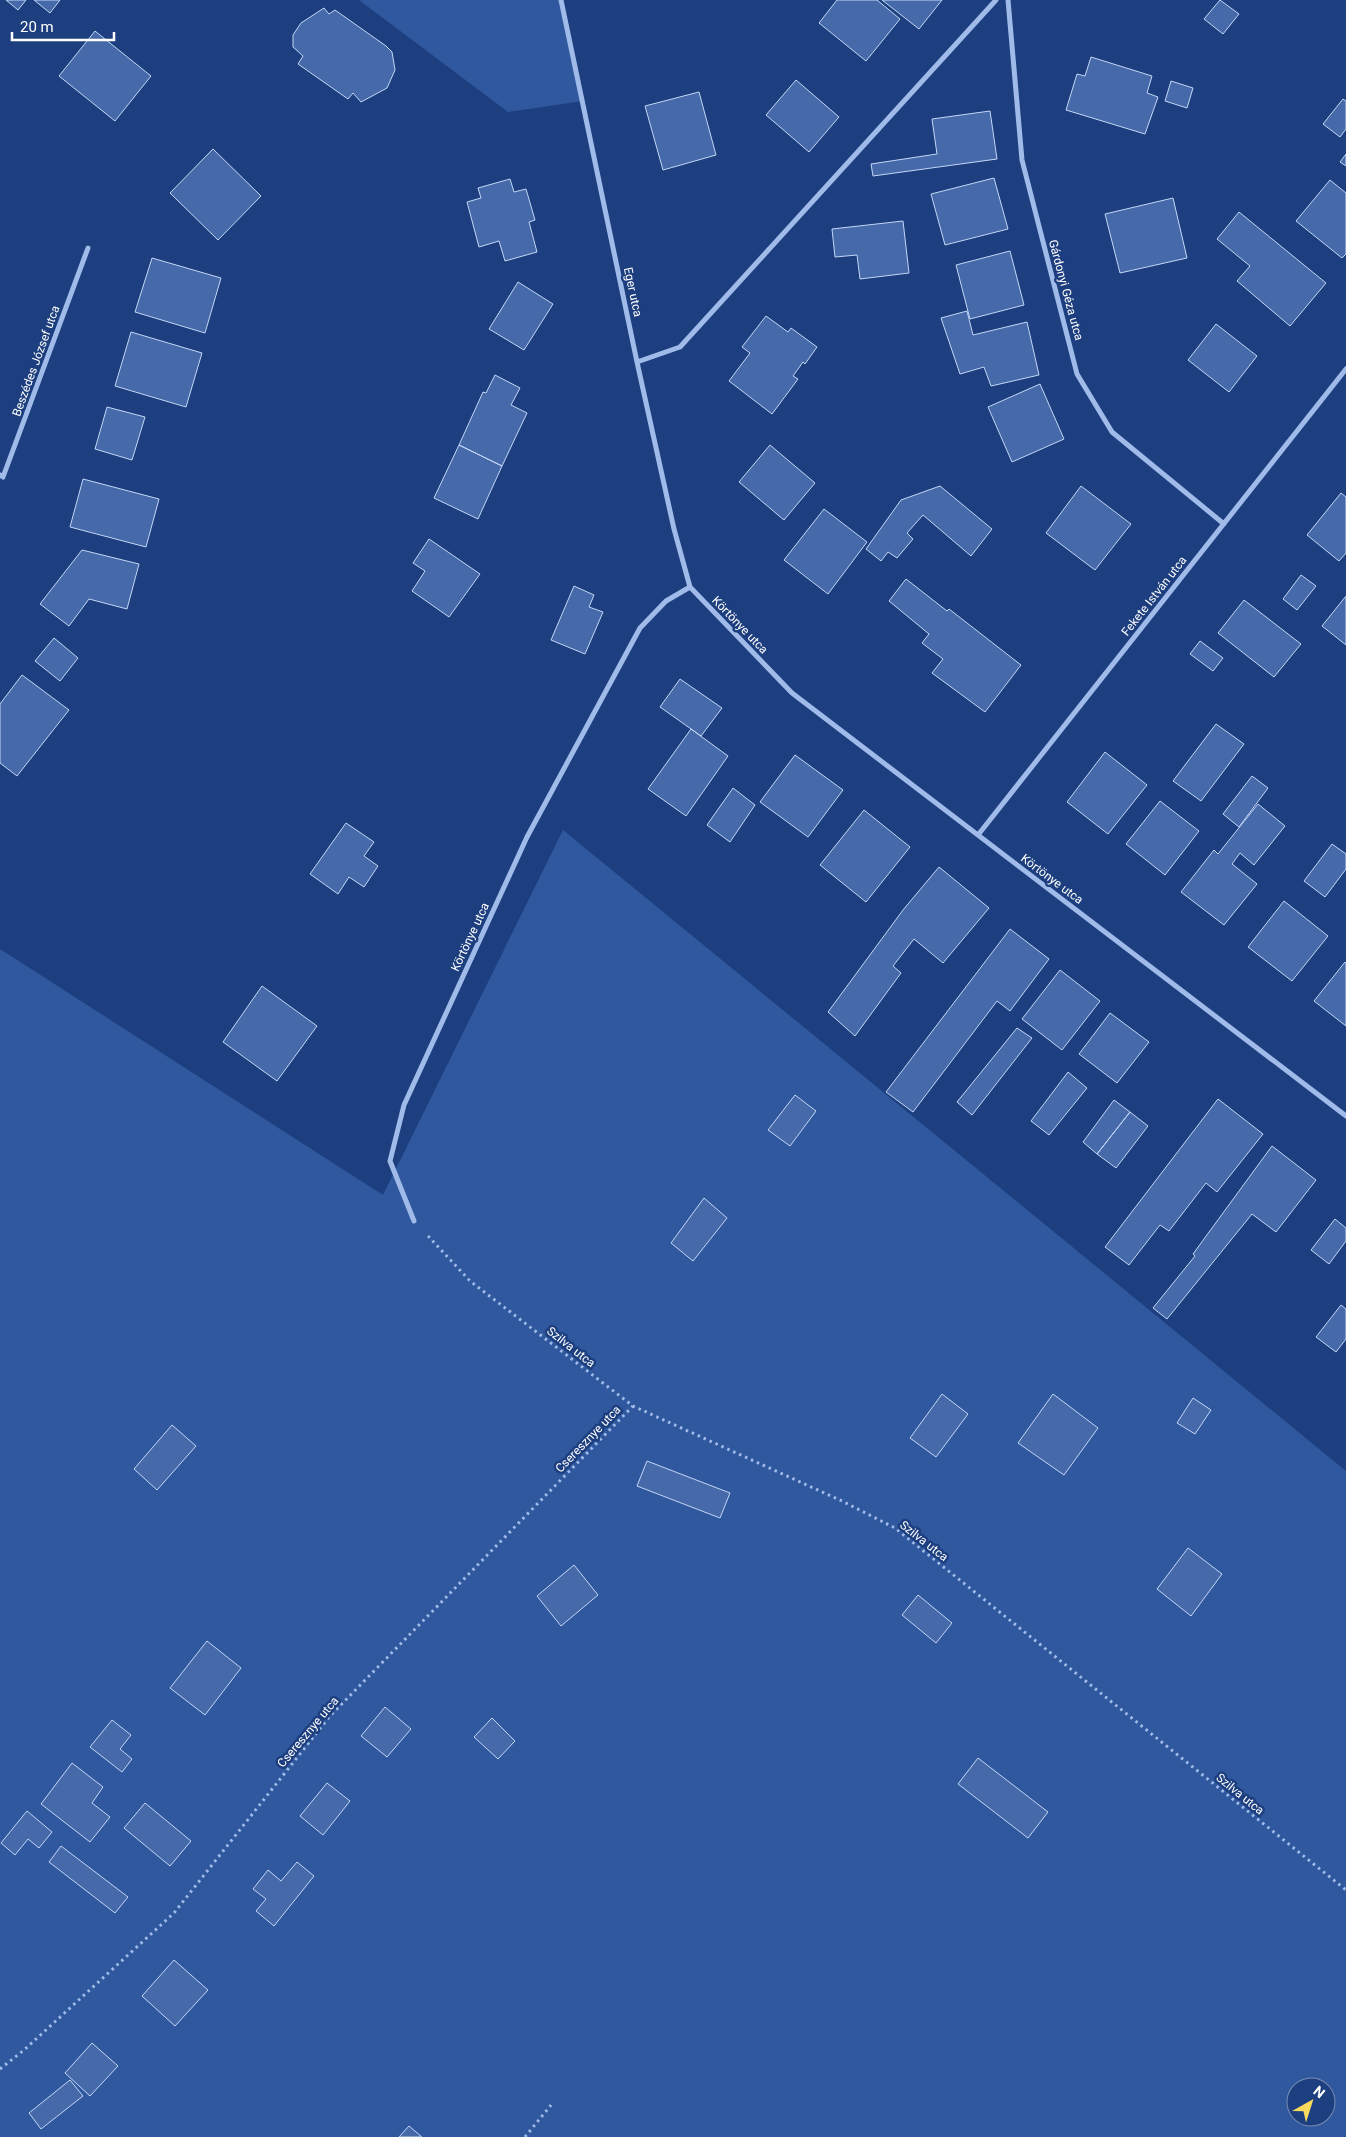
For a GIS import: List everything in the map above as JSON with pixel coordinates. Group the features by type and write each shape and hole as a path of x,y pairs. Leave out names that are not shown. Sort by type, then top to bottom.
{"street":[{"name":"Eger utca","path":"561,0 637,362 674,529 690,586"},
{"path":"637,362 680,347 996,0"},
{"name":"Gárdonyi Géza utca","path":"1008,0 1022,160 1077,374 1112,432 1224,524"},
{"name":"Beszédes József utca","path":"0,475 3,477 88,248"},
{"name":"Fekete István utca","path":"978,835 1346,369"},
{"name":"Körtönye utca","path":"414,1221 390,1161 404,1105 527,837 640,628 666,601 690,586 792,693 1346,1116"}],"path":[{"name":"Szilva utca","path":"414,1221 470,1280 632,1406 842,1501 895,1528 1346,1890"},
{"name":"Cseresznye utca","path":"0,2069 24,2050 174,1913 330,1716 632,1406"},
{"path":"526,2137 551,2105"}],"shaded area":[{"path":"359,0 561,0 583,101 508,112"},
{"path":"563,830 1346,1471 1346,2137 0,2137 0,949 383,1195"}],"building":[{"path":"6,0 26,0 18,10"},
{"path":"34,0 60,0 50,13"},
{"path":"837,0 877,0 900,19 866,61 819,23"},
{"path":"882,0 942,0 919,29"},
{"path":"1220,0 1239,14 1223,34 1204,19"},
{"path":"324,8 329,14 335,10 392,52 395,70 387,88 361,102 353,93 348,99 298,64 303,56 293,47 293,35 301,23"},
{"path":"95,31 151,76 115,121 59,76"},
{"path":"1091,57 1152,76 1147,93 1158,97 1145,134 1066,110 1077,74 1085,76"},
{"path":"796,80 839,117 809,152 766,115"},
{"path":"1171,81 1193,88 1187,108 1165,101"},
{"path":"699,92 716,155 663,170 645,106"},
{"path":"1343,99 1346,101 1346,129 1340,137 1323,124"},
{"path":"990,111 997,159 873,176 871,164 937,154 932,119"},
{"path":"213,149 261,196 218,240 170,193"},
{"path":"1346,154 1346,166 1340,162"},
{"path":"994,178 1008,229 945,245 931,194"},
{"path":"510,179 514,192 526,189 535,220 529,222 537,252 505,261 499,241 479,247 467,202 481,198 478,188"},
{"path":"1330,180 1346,193 1346,254 1342,258 1296,221"},
{"path":"1173,198 1187,258 1120,273 1105,214"},
{"path":"1239,212 1326,283 1290,326 1237,281 1250,266 1217,239"},
{"path":"903,221 909,273 860,279 857,255 835,257 832,229"},
{"path":"1010,251 1024,305 970,319 956,265"},
{"path":"152,258 221,278 205,333 135,312"},
{"path":"518,282 553,304 524,350 489,329"},
{"path":"967,311 973,335 1027,322 1039,375 991,386 984,367 960,374 941,318"},
{"path":"766,316 788,332 791,328 817,347 805,364 803,362 793,376 798,379 772,414 729,381 750,353 742,347"},
{"path":"1216,324 1257,356 1229,392 1188,360"},
{"path":"131,332 202,353 186,407 115,386"},
{"path":"495,375 520,388 511,405 527,413 502,466 459,445 483,392 486,393"},
{"path":"1040,384 1064,439 1012,462 988,407"},
{"path":"107,407 145,417 132,460 95,449"},
{"path":"459,445 502,466 478,519 434,498"},
{"path":"770,445 815,483 784,520 739,482"},
{"path":"83,479 159,499 146,547 70,527"},
{"path":"940,486 992,529 971,556 923,515 907,533 913,539 897,558 888,552 881,561 866,549 901,500"},
{"path":"1081,486 1131,524 1095,570 1046,533"},
{"path":"1341,493 1346,497 1346,553 1339,561 1307,535"},
{"path":"824,509 867,542 828,594 784,560"},
{"path":"429,539 480,574 449,617 412,591 425,571 413,563"},
{"path":"82,550 139,564 127,609 89,599 69,626 40,604"},
{"path":"1301,575 1316,586 1297,610 1283,599"},
{"path":"906,579 947,611 949,609 1021,665 985,712 932,673 943,659 922,643 929,634 889,601"},
{"path":"574,586 594,595 589,607 603,612 585,654 551,640"},
{"path":"1346,596 1346,645 1322,626"},
{"path":"1244,600 1301,644 1274,677 1218,633"},
{"path":"54,638 78,658 60,681 35,661"},
{"path":"1200,641 1223,658 1213,671 1190,654"},
{"path":"22,675 69,710 17,776 0,763 0,704"},
{"path":"680,679 722,708 701,736 660,707"},
{"path":"1216,724 1244,744 1201,801 1173,781"},
{"path":"691,729 728,756 686,816 648,789"},
{"path":"1105,752 1147,785 1108,834 1067,802"},
{"path":"795,755 843,790 808,837 760,802"},
{"path":"1252,776 1268,788 1239,827 1223,814"},
{"path":"733,788 755,805 730,842 707,825"},
{"path":"1160,801 1199,831 1165,875 1126,844"},
{"path":"1258,804 1285,826 1254,865 1240,853 1232,864 1257,884 1224,925 1181,892 1214,850 1218,854"},
{"path":"864,810 910,847 866,902 820,865"},
{"path":"346,823 374,842 364,856 378,866 364,887 349,877 338,894 310,874"},
{"path":"1332,844 1346,854 1346,869 1325,897 1304,881"},
{"path":"939,867 989,908 943,963 914,939 893,966 901,973 855,1036 828,1012 903,910"},
{"path":"1284,901 1328,936 1292,981 1248,947"},
{"path":"1010,929 1049,959 1010,1011 997,1001 913,1112 886,1092"},
{"path":"1346,963 1346,1026 1314,1001"},
{"path":"1060,970 1100,1001 1062,1050 1022,1019"},
{"path":"262,986 317,1026 277,1081 223,1042"},
{"path":"1110,1013 1149,1042 1117,1083 1079,1054"},
{"path":"1017,1028 1032,1038 972,1115 957,1102"},
{"path":"1068,1072 1087,1088 1049,1135 1031,1121"},
{"path":"795,1095 816,1111 790,1146 768,1130"},
{"path":"1218,1099 1263,1134 1217,1192 1206,1183 1169,1231 1160,1225 1129,1265 1105,1247"},
{"path":"1114,1100 1130,1112 1097,1154 1083,1142"},
{"path":"1130,1112 1148,1126 1116,1168 1097,1154"},
{"path":"1272,1146 1316,1180 1276,1232 1252,1214 1167,1319 1153,1308 1195,1256 1193,1254"},
{"path":"704,1198 727,1218 693,1261 671,1243"},
{"path":"1335,1219 1346,1228 1346,1241 1329,1264 1311,1250"},
{"path":"1341,1305 1346,1309 1346,1339 1336,1352 1316,1337"},
{"path":"942,1394 968,1414 936,1457 910,1438"},
{"path":"1053,1394 1098,1428 1064,1475 1018,1443"},
{"path":"1193,1398 1211,1410 1195,1434 1177,1423"},
{"path":"172,1425 196,1446 157,1490 134,1469"},
{"path":"647,1461 730,1493 720,1518 637,1486"},
{"path":"1188,1548 1222,1574 1191,1616 1157,1589"},
{"path":"574,1565 598,1595 561,1626 537,1596"},
{"path":"918,1595 952,1623 936,1643 902,1615"},
{"path":"207,1641 241,1668 205,1715 170,1688"},
{"path":"385,1707 411,1729 387,1757 361,1736"},
{"path":"492,1718 515,1741 498,1759 474,1737"},
{"path":"112,1720 131,1735 120,1749 132,1759 122,1772 90,1747"},
{"path":"978,1758 1048,1812 1028,1838 958,1784"},
{"path":"72,1763 103,1787 92,1803 110,1817 90,1842 41,1804"},
{"path":"327,1783 350,1801 323,1835 300,1816"},
{"path":"145,1803 191,1841 170,1866 124,1828"},
{"path":"27,1811 52,1832 39,1848 28,1839 15,1855 1,1843"},
{"path":"61,1846 128,1897 115,1913 49,1862"},
{"path":"297,1862 314,1876 274,1926 256,1911 266,1899 253,1889 268,1870 281,1881"},
{"path":"174,1960 208,1990 175,2026 142,1996"},
{"path":"92,2043 118,2066 90,2096 65,2073"},
{"path":"70,2080 83,2096 41,2129 29,2113"},
{"path":"409,2126 422,2137 399,2137"}]}
